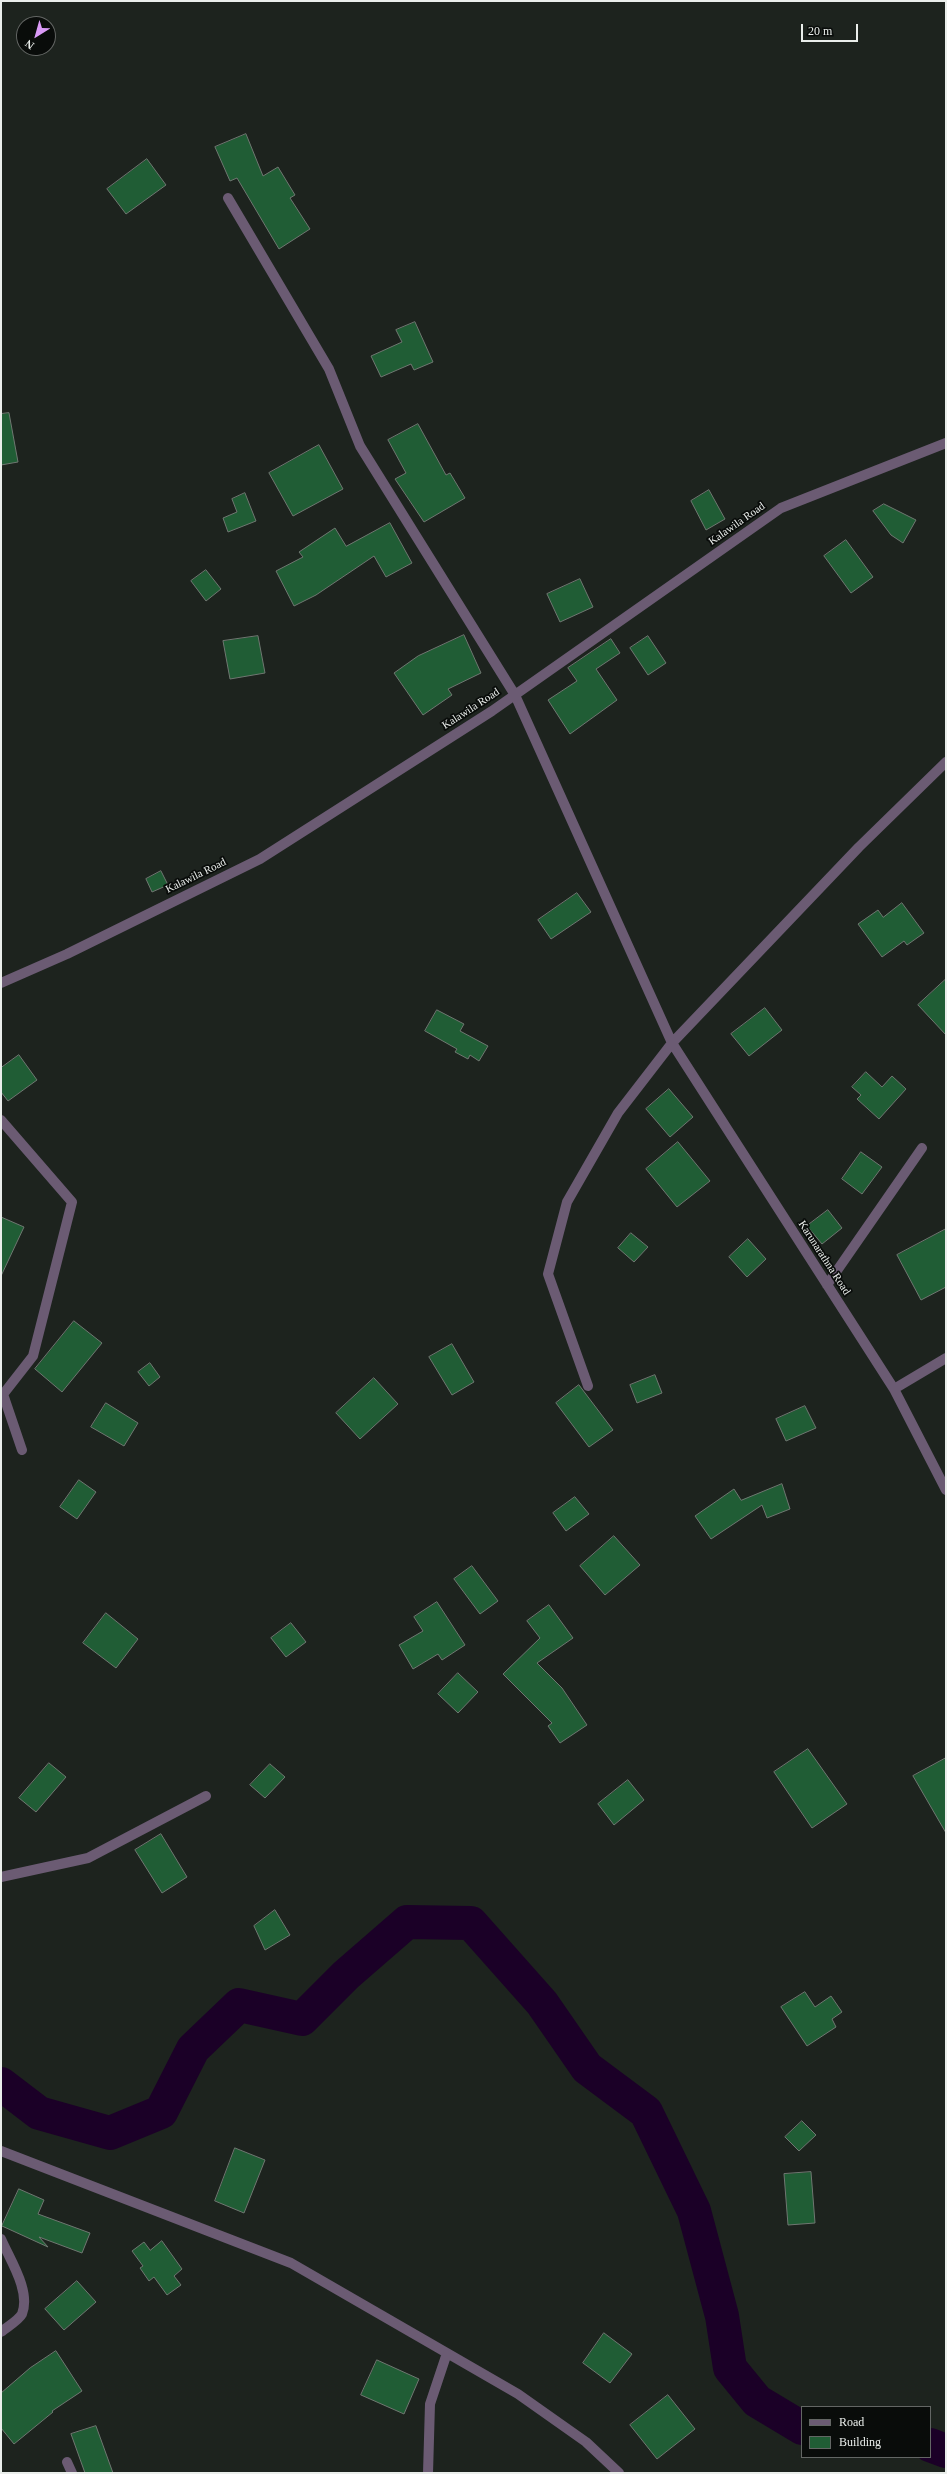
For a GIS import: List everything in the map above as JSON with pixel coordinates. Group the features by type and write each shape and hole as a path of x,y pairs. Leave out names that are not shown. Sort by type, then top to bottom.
{"street":[{"name":"Karunarathna Road","path":"228,198 329,369 360,446 515,695 672,1043 894,1389 946,1490"},
{"name":"Kalawila Road","path":"1,983 67,954 260,859 515,695 781,508 946,444"},
{"path":"588,1386 548,1274 567,1202 618,1113 672,1043 859,847 946,762"},
{"path":"1,1120 72,1202 33,1356 2,1395 22,1450"},
{"path":"827,1285 922,1148"},
{"path":"894,1389 946,1358"},
{"path":"1,1877 88,1858 206,1796"},
{"path":"1,2151 292,2263 518,2394 586,2442 619,2473"},
{"path":"1,2239 23,2291 24,2304 22,2315 1,2332"},
{"path":"428,2473 430,2404 447,2353"},
{"path":"67,2462 72,2473"}],"building":[{"path":"246,134 263,176 278,167 295,195 290,198 310,229 279,249 237,178 230,181 215,147"},
{"path":"147,159 166,185 126,214 107,189"},
{"path":"415,322 433,362 414,370 411,364 381,377 371,356 402,342 396,330"},
{"path":"9,413 18,462 1,465 1,414"},
{"path":"418,424 446,475 450,473 465,498 424,522 395,479 406,473 388,440"},
{"path":"319,445 343,489 293,516 269,473"},
{"path":"709,490 725,519 706,530 691,501"},
{"path":"245,493 256,521 228,532 223,518 237,512 232,499"},
{"path":"884,504 916,520 903,543 891,535 873,511"},
{"path":"390,523 412,563 386,577 374,556 316,595 294,606 276,571 303,557 299,552 335,528 346,546"},
{"path":"846,540 873,577 851,593 824,556"},
{"path":"206,570 221,589 206,601 191,581"},
{"path":"580,579 593,607 560,622 547,594"},
{"path":"464,635 481,673 448,689 452,695 423,715 394,673 418,656"},
{"path":"258,636 265,673 230,679 223,641"},
{"path":"648,636 666,663 648,675 630,648"},
{"path":"611,639 620,653 596,669 617,700 570,734 548,700 577,681 568,668"},
{"path":"161,871 168,885 152,892 146,879"},
{"path":"577,893 591,912 551,939 538,920"},
{"path":"902,903 924,933 907,945 904,941 882,957 858,924 878,910 883,917"},
{"path":"946,979 946,1035 918,1005"},
{"path":"765,1008 782,1030 749,1056 731,1034"},
{"path":"437,1010 464,1024 460,1031 488,1046 479,1061 470,1055 468,1059 455,1052 457,1049 425,1031"},
{"path":"19,1055 37,1080 8,1101 1,1092 1,1068"},
{"path":"866,1072 882,1087 892,1076 906,1089 879,1119 857,1099 861,1095 852,1087"},
{"path":"669,1089 693,1117 670,1137 646,1109"},
{"path":"678,1142 710,1181 677,1207 646,1169"},
{"path":"861,1152 882,1167 862,1194 842,1179"},
{"path":"828,1210 842,1228 822,1244 807,1226"},
{"path":"1,1217 24,1227 1,1276"},
{"path":"946,1229 946,1287 921,1300 897,1255"},
{"path":"631,1233 648,1247 634,1262 618,1248"},
{"path":"748,1239 766,1259 747,1277 729,1257"},
{"path":"74,1321 102,1343 62,1392 35,1369"},
{"path":"452,1344 474,1382 452,1395 429,1357"},
{"path":"150,1363 160,1377 149,1386 138,1372"},
{"path":"655,1375 662,1393 637,1403 630,1385"},
{"path":"374,1378 398,1404 360,1439 336,1413"},
{"path":"579,1385 613,1430 589,1447 556,1403"},
{"path":"106,1403 138,1423 124,1446 91,1427"},
{"path":"805,1406 816,1428 786,1441 776,1419"},
{"path":"79,1480 96,1492 77,1519 60,1507"},
{"path":"782,1484 790,1509 767,1518 762,1505 711,1539 695,1516 734,1489 741,1500"},
{"path":"575,1497 589,1514 566,1531 553,1513"},
{"path":"614,1536 640,1565 605,1595 580,1566"},
{"path":"472,1566 498,1601 480,1614 454,1579"},
{"path":"437,1602 465,1645 442,1660 438,1654 413,1669 399,1645 423,1631 414,1617"},
{"path":"549,1605 573,1638 537,1663 562,1688 587,1725 560,1743 548,1726 552,1723 503,1674 540,1638 527,1621"},
{"path":"106,1613 138,1639 116,1668 83,1643"},
{"path":"291,1623 306,1642 286,1657 271,1638"},
{"path":"458,1673 478,1692 458,1713 438,1694"},
{"path":"808,1749 847,1804 812,1828 774,1772"},
{"path":"946,1758 946,1833 913,1776"},
{"path":"49,1763 66,1777 36,1812 19,1798"},
{"path":"270,1764 285,1777 265,1798 250,1785"},
{"path":"628,1780 644,1800 614,1825 598,1804"},
{"path":"161,1834 187,1877 162,1893 135,1850"},
{"path":"275,1910 290,1935 265,1950 254,1926"},
{"path":"805,1992 815,2007 831,1996 842,2012 832,2019 836,2027 807,2046 781,2007"},
{"path":"802,2121 816,2135 799,2151 785,2137"},
{"path":"235,2148 265,2160 244,2213 215,2201"},
{"path":"811,2172 815,2223 788,2225 784,2174"},
{"path":"19,2189 44,2200 38,2214 90,2233 82,2253 39,2237 48,2247 2,2226"},
{"path":"162,2241 182,2269 174,2276 181,2285 167,2295 154,2277 149,2281 140,2268 143,2266 132,2251 144,2242 150,2250"},
{"path":"77,2281 96,2302 64,2330 45,2309"},
{"path":"604,2333 632,2354 610,2383 583,2363"},
{"path":"56,2351 82,2391 52,2411 53,2412 14,2444 1,2428 1,2393 30,2368"},
{"path":"377,2360 419,2379 404,2414 361,2395"},
{"path":"668,2395 695,2429 657,2459 630,2425"},
{"path":"96,2426 113,2473 85,2473 71,2434"}],"waterway":[{"path":"1,2084 39,2113 110,2133 161,2112 193,2049 239,2005 302,2019 346,1975 407,1922 471,1923 542,2003 587,2068 646,2112 694,2211 722,2316 730,2368 757,2401 801,2427"},
{"path":"931,2445 946,2451"}]}
